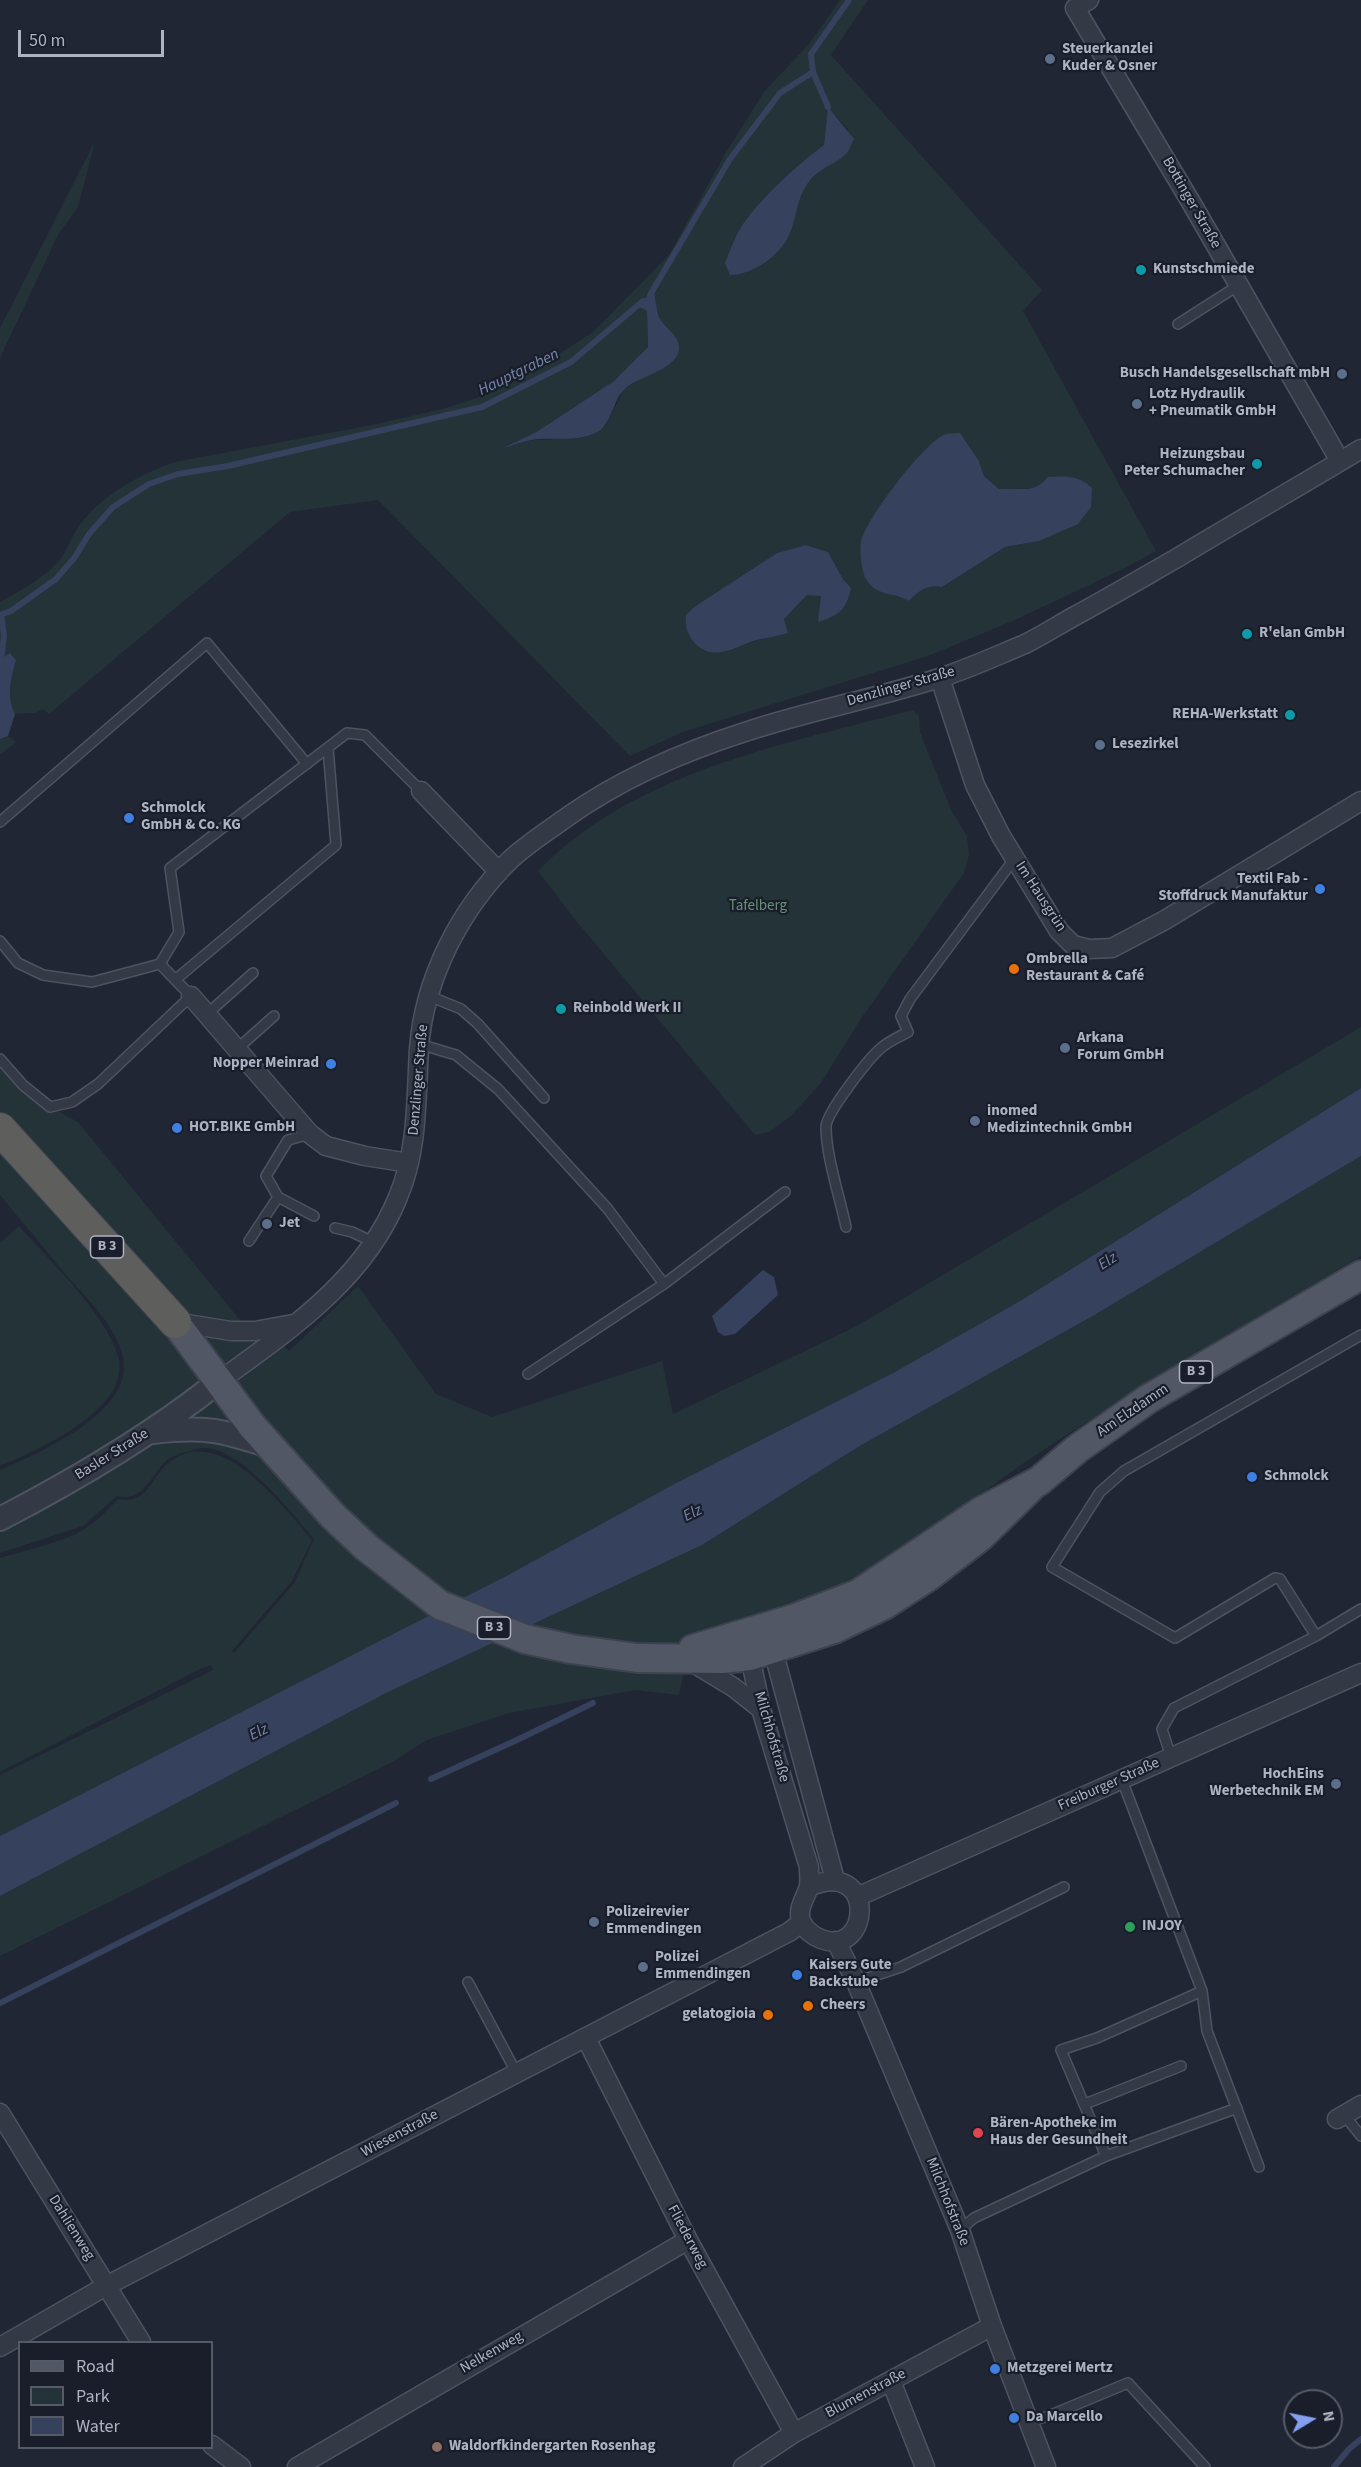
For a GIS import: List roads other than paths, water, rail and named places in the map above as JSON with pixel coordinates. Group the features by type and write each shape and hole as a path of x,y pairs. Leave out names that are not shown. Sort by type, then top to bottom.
{"highway":[{"name":"B 3","path":"0,1129 175,1322"}],"main road":[{"name":"Am Elzdamm","path":"768,1638 884,1605 980,1537 1035,1483 1077,1449 1149,1399 1361,1275"},
{"name":"B 3","path":"175,1322 218,1382 269,1446 333,1516 377,1556 440,1605 525,1639 571,1649 629,1657 722,1659 768,1638"}],"street":[{"name":"Bottinger Straße","path":"1082,4 1340,461"},
{"name":"Denzlinger Straße","path":"218,1382 333,1292 360,1264 375,1243 398,1198 409,1163 415,1131 419,1044 429,996 451,939 481,893 499,872 536,840 582,806 635,776 681,755 744,732 940,678 1028,642 1133,584 1361,449"},
{"name":"Im Hausgrün","path":"940,678 975,784 1001,837 1059,931 1073,945 1089,949 1112,948 1165,920 1361,801"},
{"path":"421,791 499,872"},
{"path":"191,996 310,1134 326,1146 409,1163"},
{"path":"175,1322 231,1331 255,1331 294,1324"},
{"name":"Basler Straße","path":"0,1519 96,1467 218,1382"},
{"path":"148,1432 187,1428 214,1429 269,1446"},
{"name":"Milchhofstraße","path":"768,1638 761,1709 809,1867 809,1887 800,1910 801,1923"},
{"name":"Milchhofstraße","path":"768,1638 836,1880"},
{"path":"677,1658 733,1687 761,1709"},
{"name":"Freiburger Straße","path":"857,1897 1361,1673"},
{"path":"801,1923 816,1937 826,1941 836,1941 853,1932 859,1924 861,1911 857,1897 848,1885 836,1880 826,1880 809,1887"},
{"name":"Wiesenstraße","path":"0,2347 106,2286 779,1938 801,1923"},
{"name":"Milchhofstraße","path":"836,1941 856,1982 960,2230 992,2326 1046,2467"},
{"name":"Fliederweg","path":"586,2037 688,2240 794,2433"},
{"path":"1341,2118 1361,2105"},
{"name":"Dahlienweg","path":"0,2113 140,2341"},
{"name":"Nelkenweg","path":"297,2467 688,2240"},
{"name":"Blumenstraße","path":"743,2467 794,2433 992,2326"},
{"path":"891,2381 925,2467"},
{"path":"213,2446 241,2467"}],"lane":[{"path":"1178,324 1239,285"},
{"path":"0,822 207,643 307,764"},
{"path":"0,941 18,963 42,975 92,982 160,964 179,932 170,868 347,734 365,735 421,791"},
{"path":"175,980 336,845 328,748"},
{"path":"846,1227 828,1143 826,1128 829,1115 874,1054 890,1041 908,1032 901,1016 910,999 1015,858"},
{"path":"0,1059 23,1085 50,1107 72,1102 98,1084 191,996 160,964"},
{"path":"206,1014 253,973"},
{"path":"429,996 461,1009 478,1024 544,1098"},
{"path":"237,1049 274,1016"},
{"path":"419,1044 456,1055 498,1089 607,1208 663,1284"},
{"path":"310,1134 288,1140 266,1176 278,1197 314,1216"},
{"path":"528,1374 663,1284 784,1192"},
{"path":"249,1241 278,1197"},
{"path":"335,1228 352,1232 375,1243"},
{"path":"1316,1636 1280,1579 1275,1578 1175,1638 1052,1567 1100,1492 1124,1471 1361,1335"},
{"path":"1171,1757 1162,1729 1174,1708 1316,1636 1361,1609"},
{"path":"1122,1780 1202,1991 1206,2031 1258,2167"},
{"path":"856,1982 901,1967 1064,1887"},
{"path":"468,1982 516,2072"},
{"path":"1106,2156 1061,2050 1097,2038 1202,1991"},
{"path":"1085,2104 1181,2066"},
{"path":"960,2230 974,2218 1106,2156 1237,2108"},
{"path":"1341,2118 1361,2136"},
{"path":"1029,2421 1046,2417 1128,2383 1205,2467"}],"water":[{"path":"828,107 854,139 848,152 808,183 801,195 789,235 779,250 756,268 730,275 725,263 743,224 780,182 824,145"},
{"path":"654,290 659,317 678,343 678,354 673,361 659,371 627,387 618,398 605,425 593,434 573,438 525,441 503,448 538,431 614,381 648,347 647,311 637,306"},
{"path":"960,433 979,461 984,476 999,489 1026,489 1037,486 1048,477 1072,477 1092,488 1091,507 1078,524 1039,541 1005,547 942,587 924,589 909,601 875,589 866,579 862,566 860,546 865,531 884,500 925,450 946,434"},
{"path":"806,545 828,552 843,579 851,588 847,602 841,611 818,622 821,596 807,595 784,619 788,633 721,652 706,651 695,643 690,637 686,623 686,615 694,607 777,553"},
{"path":"10,653 16,660 10,694 15,714 8,736 0,739 0,660"},
{"name":"Elz","path":"1361,1088 1361,1156 1091,1317 858,1447 702,1545 388,1692 0,1896 0,1836 508,1575 676,1483 893,1373 1020,1301"},
{"path":"763,1270 774,1277 778,1295 735,1334 724,1336 718,1332 712,1316"}],"waterway":[{"name":"Hauptgraben","path":"650,295 730,159 780,93 813,72 811,54 849,0"},
{"path":"813,72 828,107"},
{"name":"Hauptgraben","path":"0,615 11,611 56,579 75,557 89,534 113,507 149,484 178,474 228,466 482,407 571,362 643,301"},
{"path":"1,615 4,636 1,660"},
{"path":"431,1779 593,1703"},
{"path":"0,2003 396,1803"},
{"path":"1334,2467 1361,2439"}],"place":[{"name":"Steuerkanzlei Kuder & Osner","path":"1050,59"},
{"name":"Kunstschmiede","path":"1141,270"},
{"name":"Busch Handelsgesellschaft mbH","path":"1342,374"},
{"name":"Lotz Hydraulik + Pneumatik GmbH","path":"1137,404"},
{"name":"Heizungsbau Peter Schumacher","path":"1257,464"},
{"name":"R'elan GmbH","path":"1247,634"},
{"name":"REHA-Werkstatt","path":"1290,715"},
{"name":"Lesezirkel","path":"1100,745"},
{"name":"Schmolck GmbH & Co. KG","path":"129,818"},
{"name":"Textil Fab - Stoffdruck Manufaktur","path":"1320,889"},
{"name":"Ombrella Restaurant & Café","path":"1014,969"},
{"name":"Reinbold Werk II","path":"561,1009"},
{"name":"Arkana Forum GmbH","path":"1065,1048"},
{"name":"Nopper Meinrad","path":"331,1064"},
{"name":"inomed Medizintechnik GmbH","path":"975,1121"},
{"name":"HOT.BIKE GmbH","path":"177,1128"},
{"name":"Jet","path":"267,1224"},
{"name":"Schmolck","path":"1252,1477"},
{"name":"HochEins Werbetechnik EM","path":"1336,1784"},
{"name":"Polizeirevier Emmendingen","path":"594,1922"},
{"name":"INJOY","path":"1130,1927"},
{"name":"Polizei Emmendingen","path":"643,1967"},
{"name":"Kaisers Gute Backstube","path":"797,1975"},
{"name":"Cheers","path":"808,2006"},
{"name":"gelatogioia","path":"768,2015"},
{"name":"Bären-Apotheke im Haus der Gesundheit","path":"978,2133"},
{"name":"Metzgerei Mertz","path":"995,2369"},
{"name":"Da Marcello","path":"1014,2418"},
{"name":"Waldorfkindergarten Rosenhag","path":"437,2447"}],"park label":[{"name":"Tafelberg","path":"758,907"}]}
